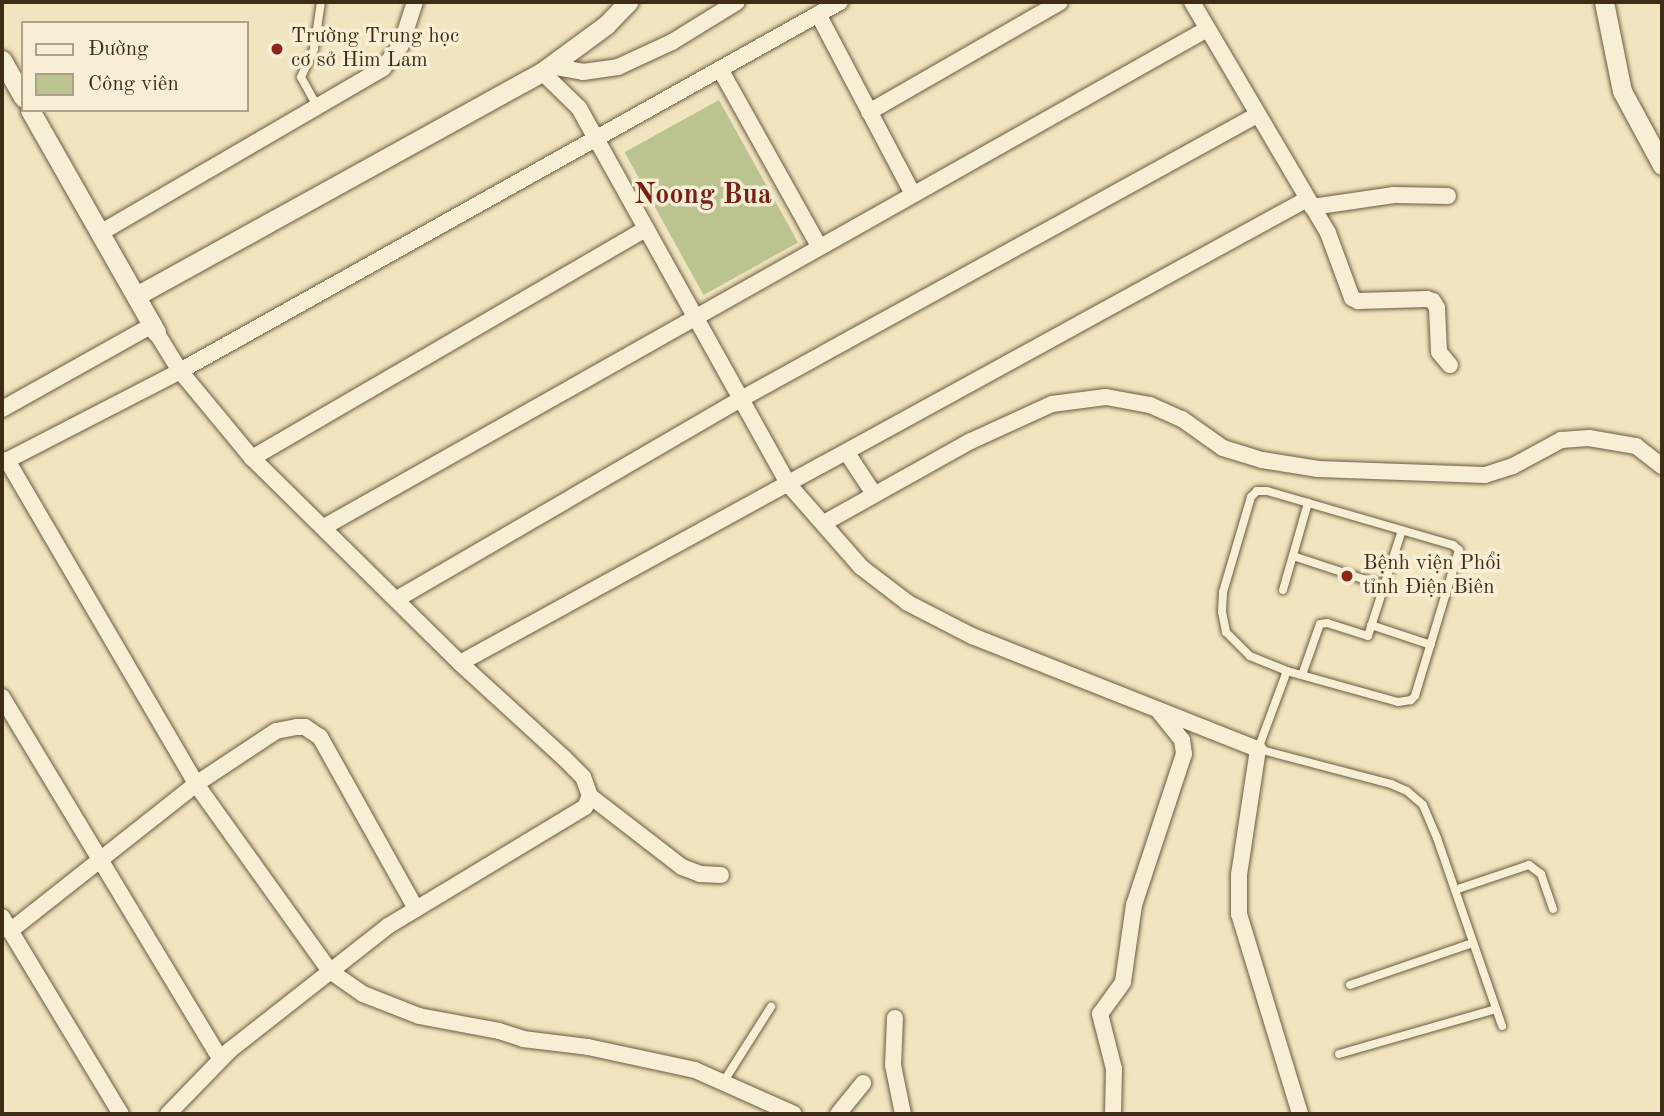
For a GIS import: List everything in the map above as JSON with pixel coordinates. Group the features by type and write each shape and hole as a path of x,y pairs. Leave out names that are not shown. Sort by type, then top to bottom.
{"street":[{"path":"100,233 383,68 401,45 415,2"},
{"path":"136,296 546,69 606,25 628,2"},
{"path":"546,69 583,72 618,66 673,42 737,2"},
{"path":"794,1114 776,1110 724,1081 695,1070 587,1048 523,1039 490,1029 419,1016 363,994 330,971 196,784 4,461 180,371 840,2"},
{"path":"869,112 1060,2"},
{"path":"1192,2 1338,255 1352,298 1358,301 1427,299 1433,302 1437,308 1439,352 1450,365"},
{"path":"1604,2 1622,91 1662,165"},
{"path":"818,14 912,194"},
{"path":"324,527 1208,29"},
{"path":"2,60 21,93"},
{"path":"546,69 579,108 789,485 862,567 908,603 972,636 1258,749 1238,875 1239,915 1300,1114"},
{"path":"720,69 819,246"},
{"path":"31,112 180,371 252,458 460,663 564,758 583,777 590,796 681,867 700,874 721,875"},
{"path":"397,599 741,399 1257,115"},
{"path":"460,663 1309,203 1394,195 1448,196"},
{"path":"252,458 646,229"},
{"path":"2,409 154,329"},
{"path":"824,523 971,441 1052,404 1106,397 1150,405 1182,419 1223,448 1262,460 1318,469 1485,475 1513,466 1561,440 1589,438 1636,446 1662,466"},
{"path":"847,453 874,494"},
{"path":"2,697 220,1059"},
{"path":"1113,1114 1114,1069 1100,1014 1123,982 1135,905 1184,754 1182,740 1164,722 1160,710"},
{"path":"121,1114 6,924 196,784 276,731 305,727 313,730 320,737 416,909"},
{"path":"168,1114 220,1059 388,926 585,807 590,796"},
{"path":"895,1018 893,1065 903,1114"},
{"path":"838,1114 863,1083"}],"lane":[{"path":"317,106 301,77 314,49 321,2"},
{"path":"1257,491 1267,491 1402,530 1459,550 1415,696 1406,702 1287,671 1250,656 1235,644 1226,632 1222,612 1223,592 1251,497 1257,491"},
{"path":"1283,590 1308,503"},
{"path":"1302,675 1320,624 1327,623 1365,637 1402,530"},
{"path":"1293,556 1384,586"},
{"path":"1371,625 1431,645"},
{"path":"1287,671 1258,749 1391,784 1415,797 1423,805 1502,1026"},
{"path":"1455,890 1529,865 1541,874 1553,909"},
{"path":"1350,985 1473,943"},
{"path":"724,1081 771,1007"},
{"path":"1339,1054 1496,1009"}],"green space":[{"path":"719,100 798,243 704,295 625,152"}],"place":[{"name":"Trường Trung học cơ sở Him Lam","path":"277,49"},
{"name":"Bệnh viện Phổi tỉnh Điện Biên","path":"1347,576"}],"district":[{"name":"Noong Bua","path":"703,196"}]}
